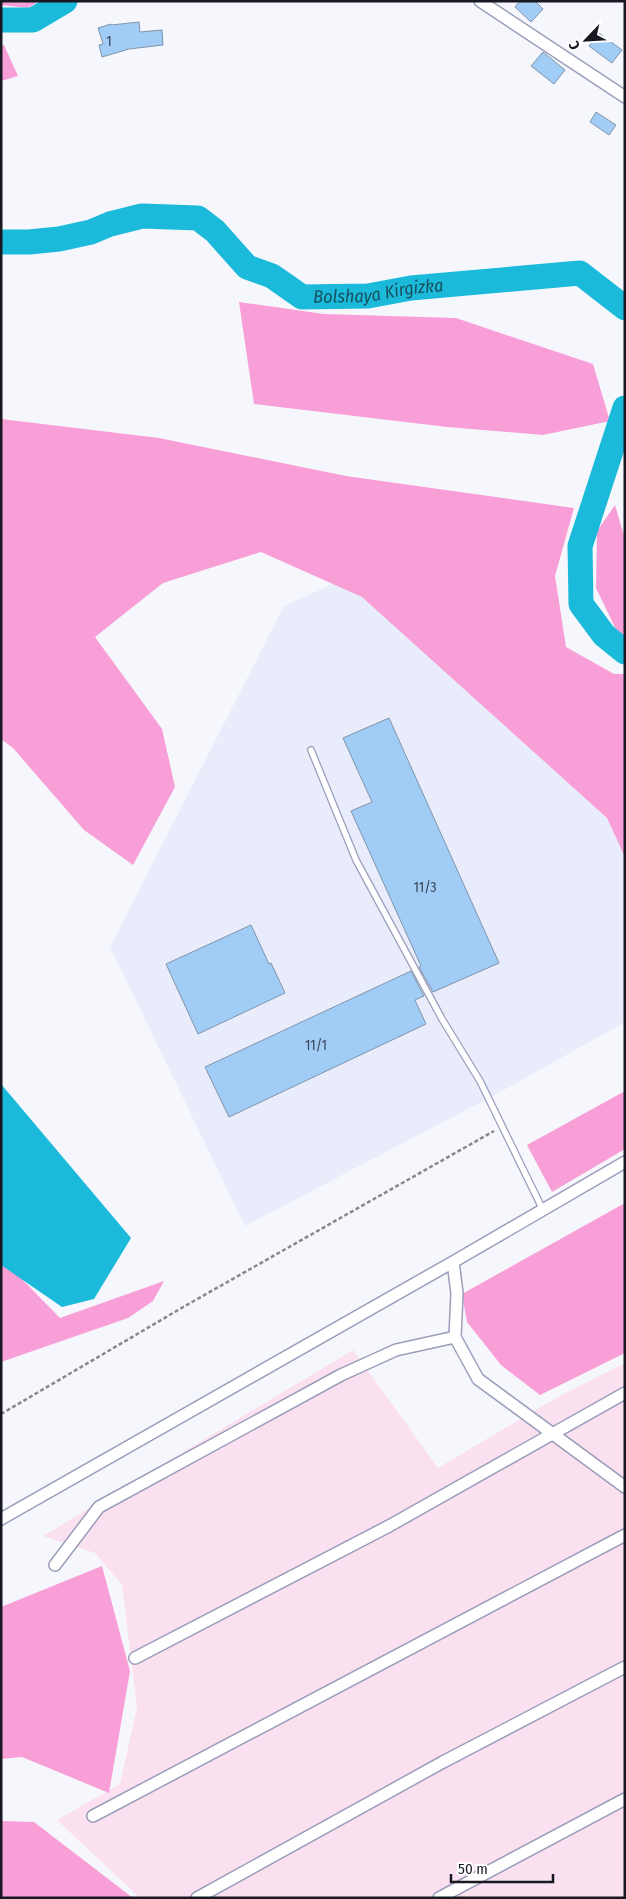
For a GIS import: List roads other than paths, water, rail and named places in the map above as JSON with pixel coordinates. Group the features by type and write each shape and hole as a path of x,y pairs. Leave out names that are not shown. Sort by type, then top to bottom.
{"street":[{"path":"480,1 625,97"},
{"path":"1,1519 625,1162"},
{"path":"453,1262 457,1293 455,1337 478,1378 625,1488"},
{"path":"55,1565 99,1507 341,1375 396,1350 455,1337"},
{"path":"135,1658 389,1526 625,1393"},
{"path":"93,1816 625,1535"},
{"path":"197,1898 443,1762 625,1667"},
{"path":"438,1898 625,1799"}],"lane":[{"path":"311,750 356,860 442,1019 480,1081 542,1210"}],"water":[{"path":"1,1084 131,1238 94,1299 62,1307 1,1265"}],"waterway":[{"name":"Bolshaya Kirgizka","path":"1,20 33,20 65,1"},
{"name":"Bolshaya Kirgizka","path":"1,242 59,239 91,232 110,224 142,216 198,218 215,231 247,267 272,276 302,297 368,296 411,288 580,273 625,308"},
{"name":"Bolshaya Kirgizka","path":"625,408 580,546 581,604 604,635 625,652"}]}
